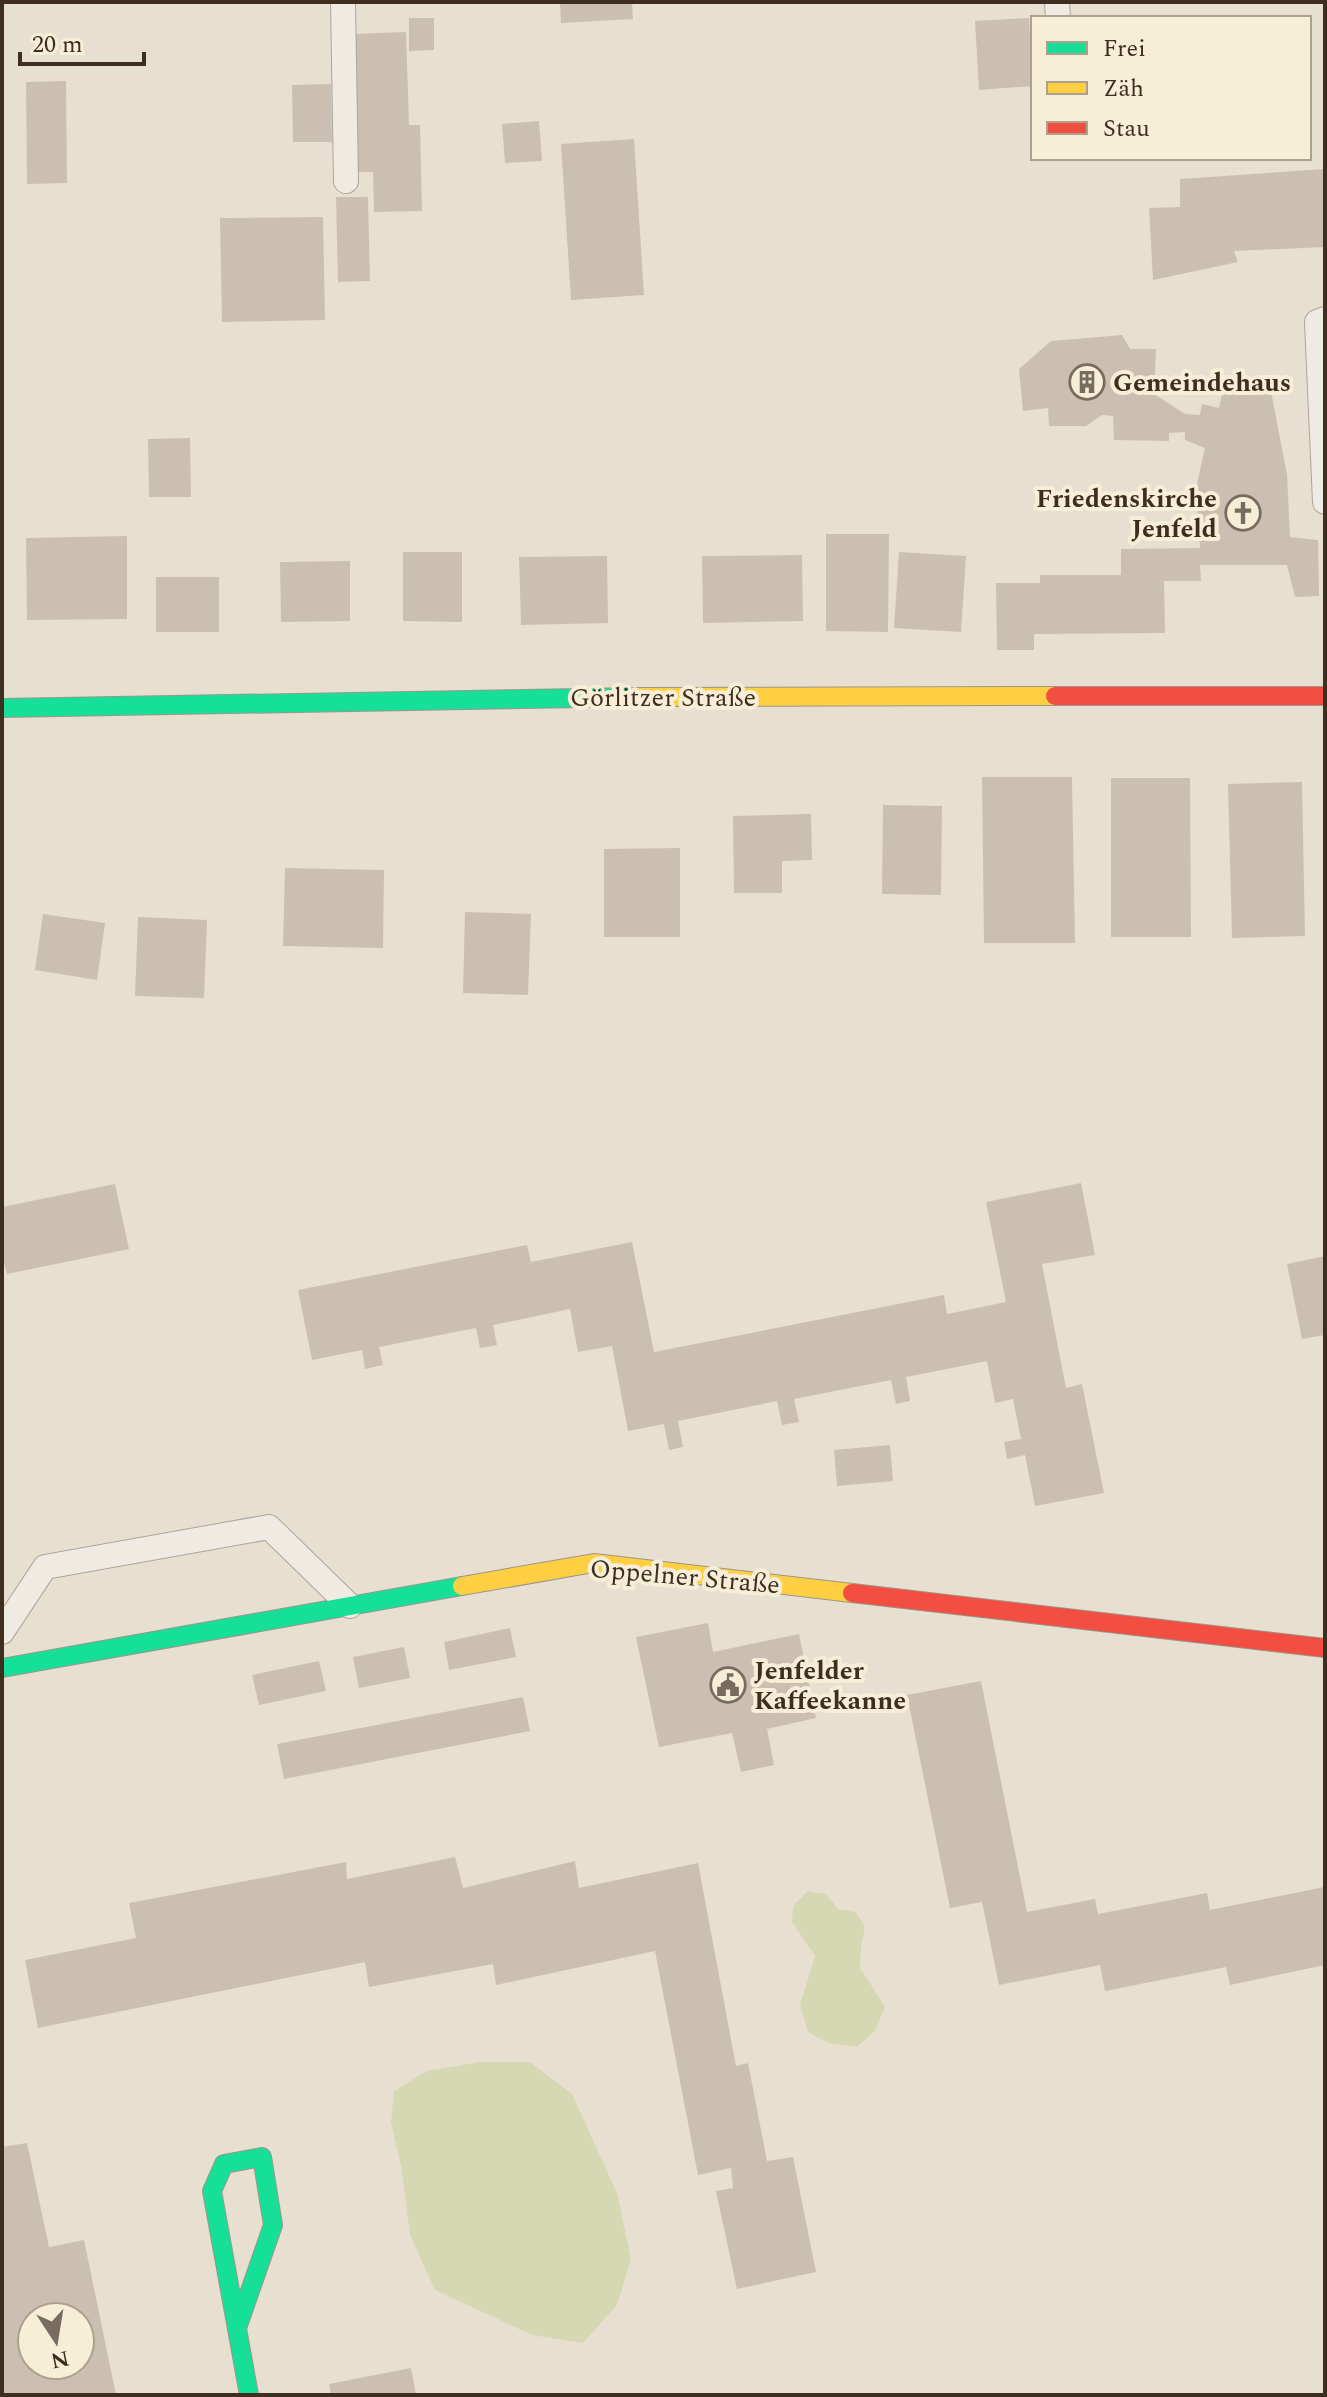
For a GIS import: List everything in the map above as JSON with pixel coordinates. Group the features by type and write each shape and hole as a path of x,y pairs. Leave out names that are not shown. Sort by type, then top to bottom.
{"street":[{"name":"Görlitzer Straße","path":"2,708 572,697 1325,696"},
{"name":"Oppelner Straße","path":"2,1668 594,1563 1325,1648"},
{"path":"237,2328 273,2225 262,2157 224,2164 212,2191 249,2395"}],"lane":[{"path":"343,2 346,181"},
{"path":"1325,319 1317,322 1325,502"},
{"path":"2,1632 45,1567 269,1527 350,1606"}],"green space":[{"path":"808,1891 826,1894 838,1909 856,1912 865,1927 860,1968 885,2007 875,2031 857,2047 828,2043 808,2032 800,2005 815,1956 792,1922 793,1906"},
{"path":"480,2062 530,2062 572,2094 617,2193 631,2259 617,2305 583,2343 532,2335 435,2290 410,2235 402,2171 391,2122 394,2091 427,2071"}],"building":[{"path":"560,2 632,2 633,19 561,23"},
{"path":"409,18 434,18 434,50 409,51"},
{"path":"1029,18 1031,86 979,90 975,21"},
{"path":"406,32 409,125 420,125 422,211 374,212 373,172 357,172 353,34"},
{"path":"66,81 67,183 27,184 26,82"},
{"path":"331,84 332,142 293,142 292,85"},
{"path":"539,121 542,161 505,163 502,124"},
{"path":"634,139 644,295 571,300 561,144"},
{"path":"1325,169 1325,247 1234,251 1238,262 1153,280 1149,208 1180,207 1180,179"},
{"path":"336,197 368,197 370,281 338,282"},
{"path":"323,217 325,320 222,322 220,218"},
{"path":"1122,335 1130,349 1156,349 1154,394 1185,414 1200,415 1202,404 1219,408 1222,394 1271,391 1287,475 1290,537 1318,540 1319,596 1295,597 1287,565 1200,565 1201,581 1164,581 1165,633 1034,634 1034,650 997,650 996,583 1040,583 1040,575 1121,575 1121,549 1200,548 1196,488 1205,448 1185,440 1185,432 1169,433 1169,441 1114,440 1113,416 1102,415 1086,426 1049,426 1048,408 1023,411 1019,369 1051,341"},
{"path":"190,438 191,497 149,497 148,439"},
{"path":"826,534 889,534 888,632 826,631"},
{"path":"127,536 127,619 27,620 26,538"},
{"path":"403,552 462,552 462,622 403,621"},
{"path":"899,552 966,556 961,632 894,628"},
{"path":"802,555 803,621 703,623 702,556"},
{"path":"607,556 608,623 521,625 519,557"},
{"path":"350,561 350,621 281,622 280,562"},
{"path":"156,577 219,577 219,632 156,632"},
{"path":"982,777 1072,777 1075,943 984,943"},
{"path":"1111,778 1190,778 1191,937 1111,937"},
{"path":"1302,782 1305,936 1232,938 1228,784"},
{"path":"883,805 942,806 941,895 882,894"},
{"path":"811,814 812,860 782,861 782,893 734,893 733,816"},
{"path":"680,848 680,937 604,937 604,849"},
{"path":"285,868 384,870 383,948 283,946"},
{"path":"465,912 531,914 528,995 463,993"},
{"path":"43,914 105,923 97,980 35,970"},
{"path":"138,917 207,920 204,998 135,996"},
{"path":"1081,1183 1095,1255 1042,1264 1066,1388 1082,1384 1104,1493 1035,1506 1025,1455 1007,1459 1004,1442 1021,1439 1013,1399 995,1403 987,1361 906,1377 910,1401 896,1404 891,1380 794,1399 799,1422 782,1425 777,1401 678,1421 683,1447 669,1450 664,1424 628,1431 612,1346 578,1352 570,1309 493,1325 497,1345 480,1348 476,1328 379,1347 383,1365 365,1369 362,1350 312,1360 298,1290 527,1245 531,1262 632,1242 654,1352 944,1295 947,1314 1006,1302 986,1202"},
{"path":"115,1184 129,1249 7,1274 2,1254 2,1207"},
{"path":"1325,1256 1325,1335 1302,1339 1287,1264"},
{"path":"890,1445 893,1481 837,1486 834,1450"},
{"name":"Jenfelder Kaffeekanne","path":"708,1623 713,1652 799,1634 816,1718 767,1729 774,1765 741,1772 732,1733 659,1747 636,1637"},
{"path":"510,1628 516,1657 449,1670 444,1642"},
{"path":"404,1647 410,1678 359,1688 353,1657"},
{"path":"319,1661 326,1691 259,1705 252,1675"},
{"path":"981,1681 1027,1912 1095,1899 1098,1914 1207,1893 1210,1910 1324,1887 1325,1965 1230,1985 1226,1967 1105,1991 1100,1965 999,1985 982,1902 950,1908 907,1695"},
{"path":"523,1697 530,1731 284,1779 277,1744"},
{"path":"455,1857 463,1888 575,1861 579,1888 698,1863 736,2066 748,2063 767,2161 793,2157 816,2272 737,2289 716,2191 733,2188 731,2168 698,2175 655,1951 496,1985 493,1964 369,1987 365,1962 38,2028 25,1960 136,1938 129,1903 346,1862 347,1879"},
{"path":"27,2143 49,2247 84,2240 116,2395 2,2395 2,2147"},
{"path":"411,2368 416,2395 331,2395 329,2384"}],"traffic: fast":[{"path":"2,708 639,697"},
{"path":"2,1668 462,1586"},
{"path":"237,2328 273,2225 262,2157 224,2164 212,2191 249,2395"}],"traffic: slow":[{"path":"639,697 1055,696"},
{"path":"462,1586 594,1563 852,1593"}],"traffic: jam":[{"path":"1055,696 1325,696"},
{"path":"852,1593 1325,1648"}],"place":[{"name":"Gemeindehaus","path":"1087,382"},
{"name":"Friedenskirche Jenfeld","path":"1243,513"},
{"name":"Jenfelder Kaffeekanne","path":"728,1685"}]}
